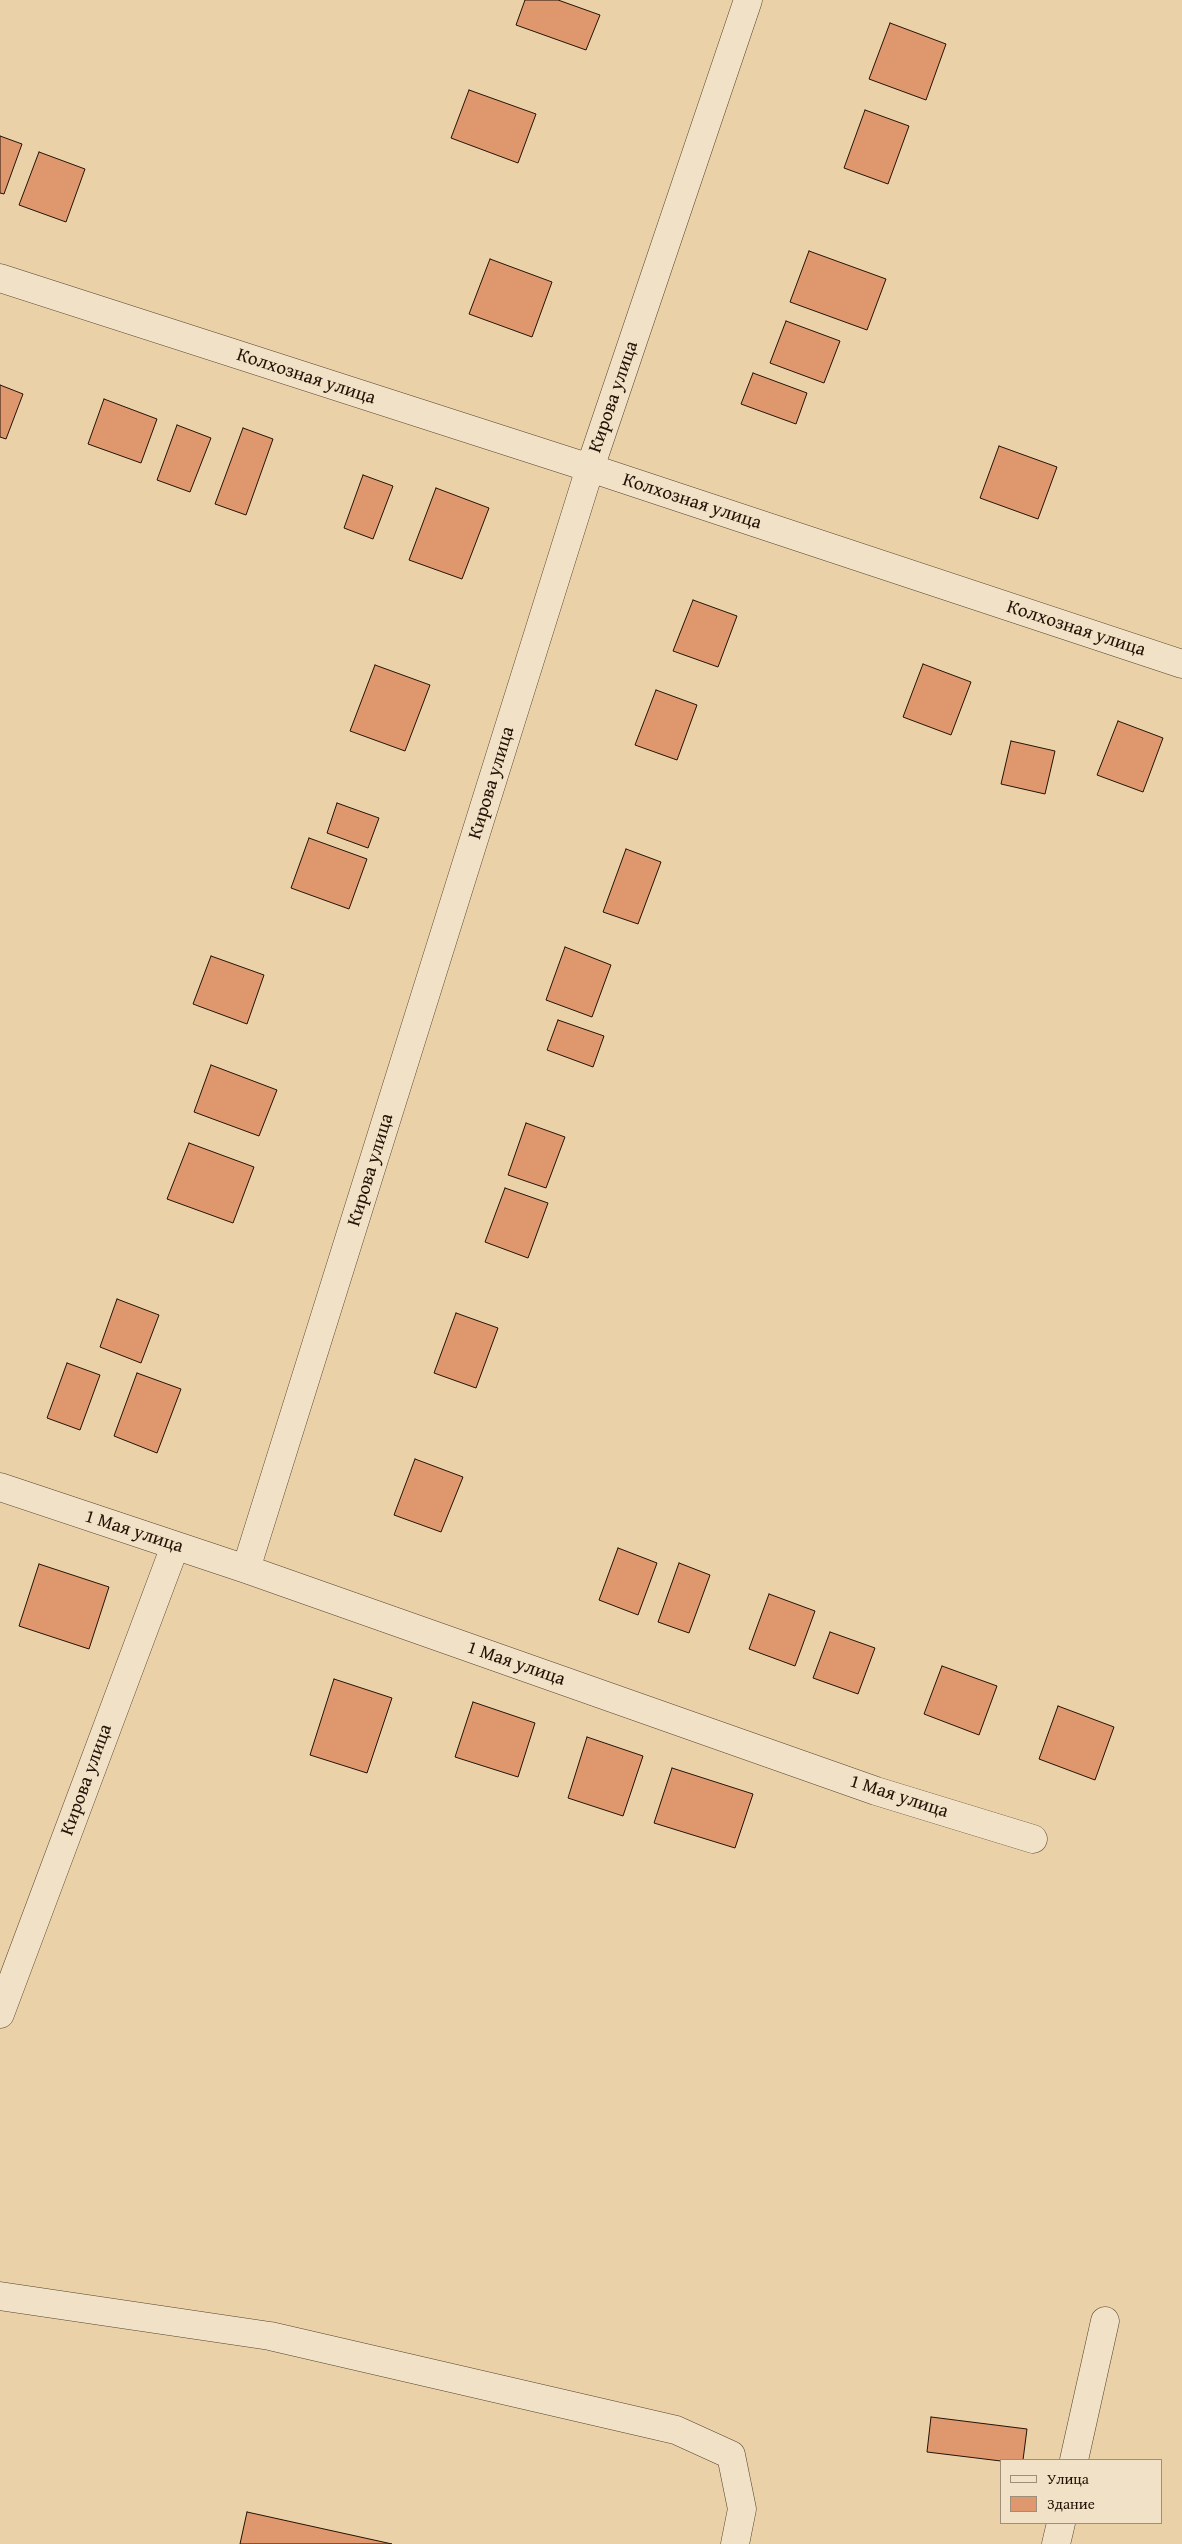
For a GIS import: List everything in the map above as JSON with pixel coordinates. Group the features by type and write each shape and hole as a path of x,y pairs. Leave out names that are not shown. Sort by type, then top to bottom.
{"street":[{"name":"Кирова улица","path":"246,1569 590,468 748,0"},
{"name":"Колхозная улица","path":"0,278 590,468 1182,664"},
{"name":"1 Мая улица","path":"0,1487 246,1569 876,1791 1033,1839"},
{"name":"Кирова улица","path":"0,2014 175,1546"},
{"path":"0,2296 270,2336 676,2430 731,2455 742,2509 735,2544"},
{"path":"1074,2459 1104,2321"},
{"path":"1056,2544 1061,2524"}],"building":[{"path":"525,0 558,0 600,15 586,50 516,25"},
{"path":"890,23 946,44 926,100 869,79"},
{"path":"469,90 536,114 518,163 451,138"},
{"path":"865,110 909,126 888,184 844,168"},
{"path":"0,136 22,144 4,194 0,193"},
{"path":"39,152 85,169 66,222 19,205"},
{"path":"809,251 886,279 867,330 790,302"},
{"path":"490,259 552,282 532,337 469,314"},
{"path":"786,321 840,341 824,383 770,363"},
{"path":"753,373 807,393 796,424 741,404"},
{"path":"0,385 23,394 6,439 0,437"},
{"path":"104,399 157,419 141,463 88,444"},
{"path":"177,425 211,438 190,492 157,480"},
{"path":"243,428 273,439 246,515 215,504"},
{"path":"999,446 1057,467 1038,519 980,498"},
{"path":"363,475 393,486 373,539 344,528"},
{"path":"436,488 489,508 462,579 409,560"},
{"path":"693,600 737,616 718,667 673,651"},
{"path":"923,664 971,682 951,735 903,717"},
{"path":"375,665 430,685 405,751 350,731"},
{"path":"656,690 697,705 677,760 635,745"},
{"path":"1118,721 1163,738 1143,792 1097,775"},
{"path":"1011,741 1055,751 1045,794 1001,784"},
{"path":"337,803 379,818 368,848 327,833"},
{"path":"309,838 367,859 349,909 291,888"},
{"path":"626,849 661,862 638,924 603,912"},
{"path":"565,947 611,965 592,1017 546,1000"},
{"path":"211,956 264,975 247,1024 193,1004"},
{"path":"558,1020 604,1036 593,1067 547,1050"},
{"path":"211,1065 277,1090 259,1136 194,1112"},
{"path":"526,1123 565,1137 546,1188 508,1175"},
{"path":"189,1143 254,1167 233,1223 167,1199"},
{"path":"505,1188 548,1203 528,1258 485,1242"},
{"path":"117,1299 159,1315 141,1363 100,1347"},
{"path":"456,1313 498,1328 476,1388 434,1373"},
{"path":"67,1363 100,1375 80,1430 47,1418"},
{"path":"137,1373 181,1389 157,1453 114,1436"},
{"path":"415,1459 463,1477 441,1532 394,1515"},
{"path":"618,1548 657,1563 638,1615 599,1600"},
{"path":"679,1563 710,1575 689,1633 658,1622"},
{"path":"39,1564 109,1587 89,1649 19,1626"},
{"path":"769,1594 815,1611 795,1666 749,1649"},
{"path":"830,1632 875,1648 858,1694 813,1678"},
{"path":"942,1666 997,1686 979,1735 924,1714"},
{"path":"334,1679 392,1698 367,1773 310,1755"},
{"path":"473,1702 535,1723 518,1777 455,1757"},
{"path":"1058,1706 1114,1727 1095,1780 1039,1759"},
{"path":"587,1737 643,1756 623,1816 568,1798"},
{"path":"672,1768 753,1794 735,1848 654,1823"},
{"path":"931,2417 1027,2429 1023,2459 1000,2459 1000,2461 927,2452"},
{"path":"247,2512 392,2544 240,2544"}]}
